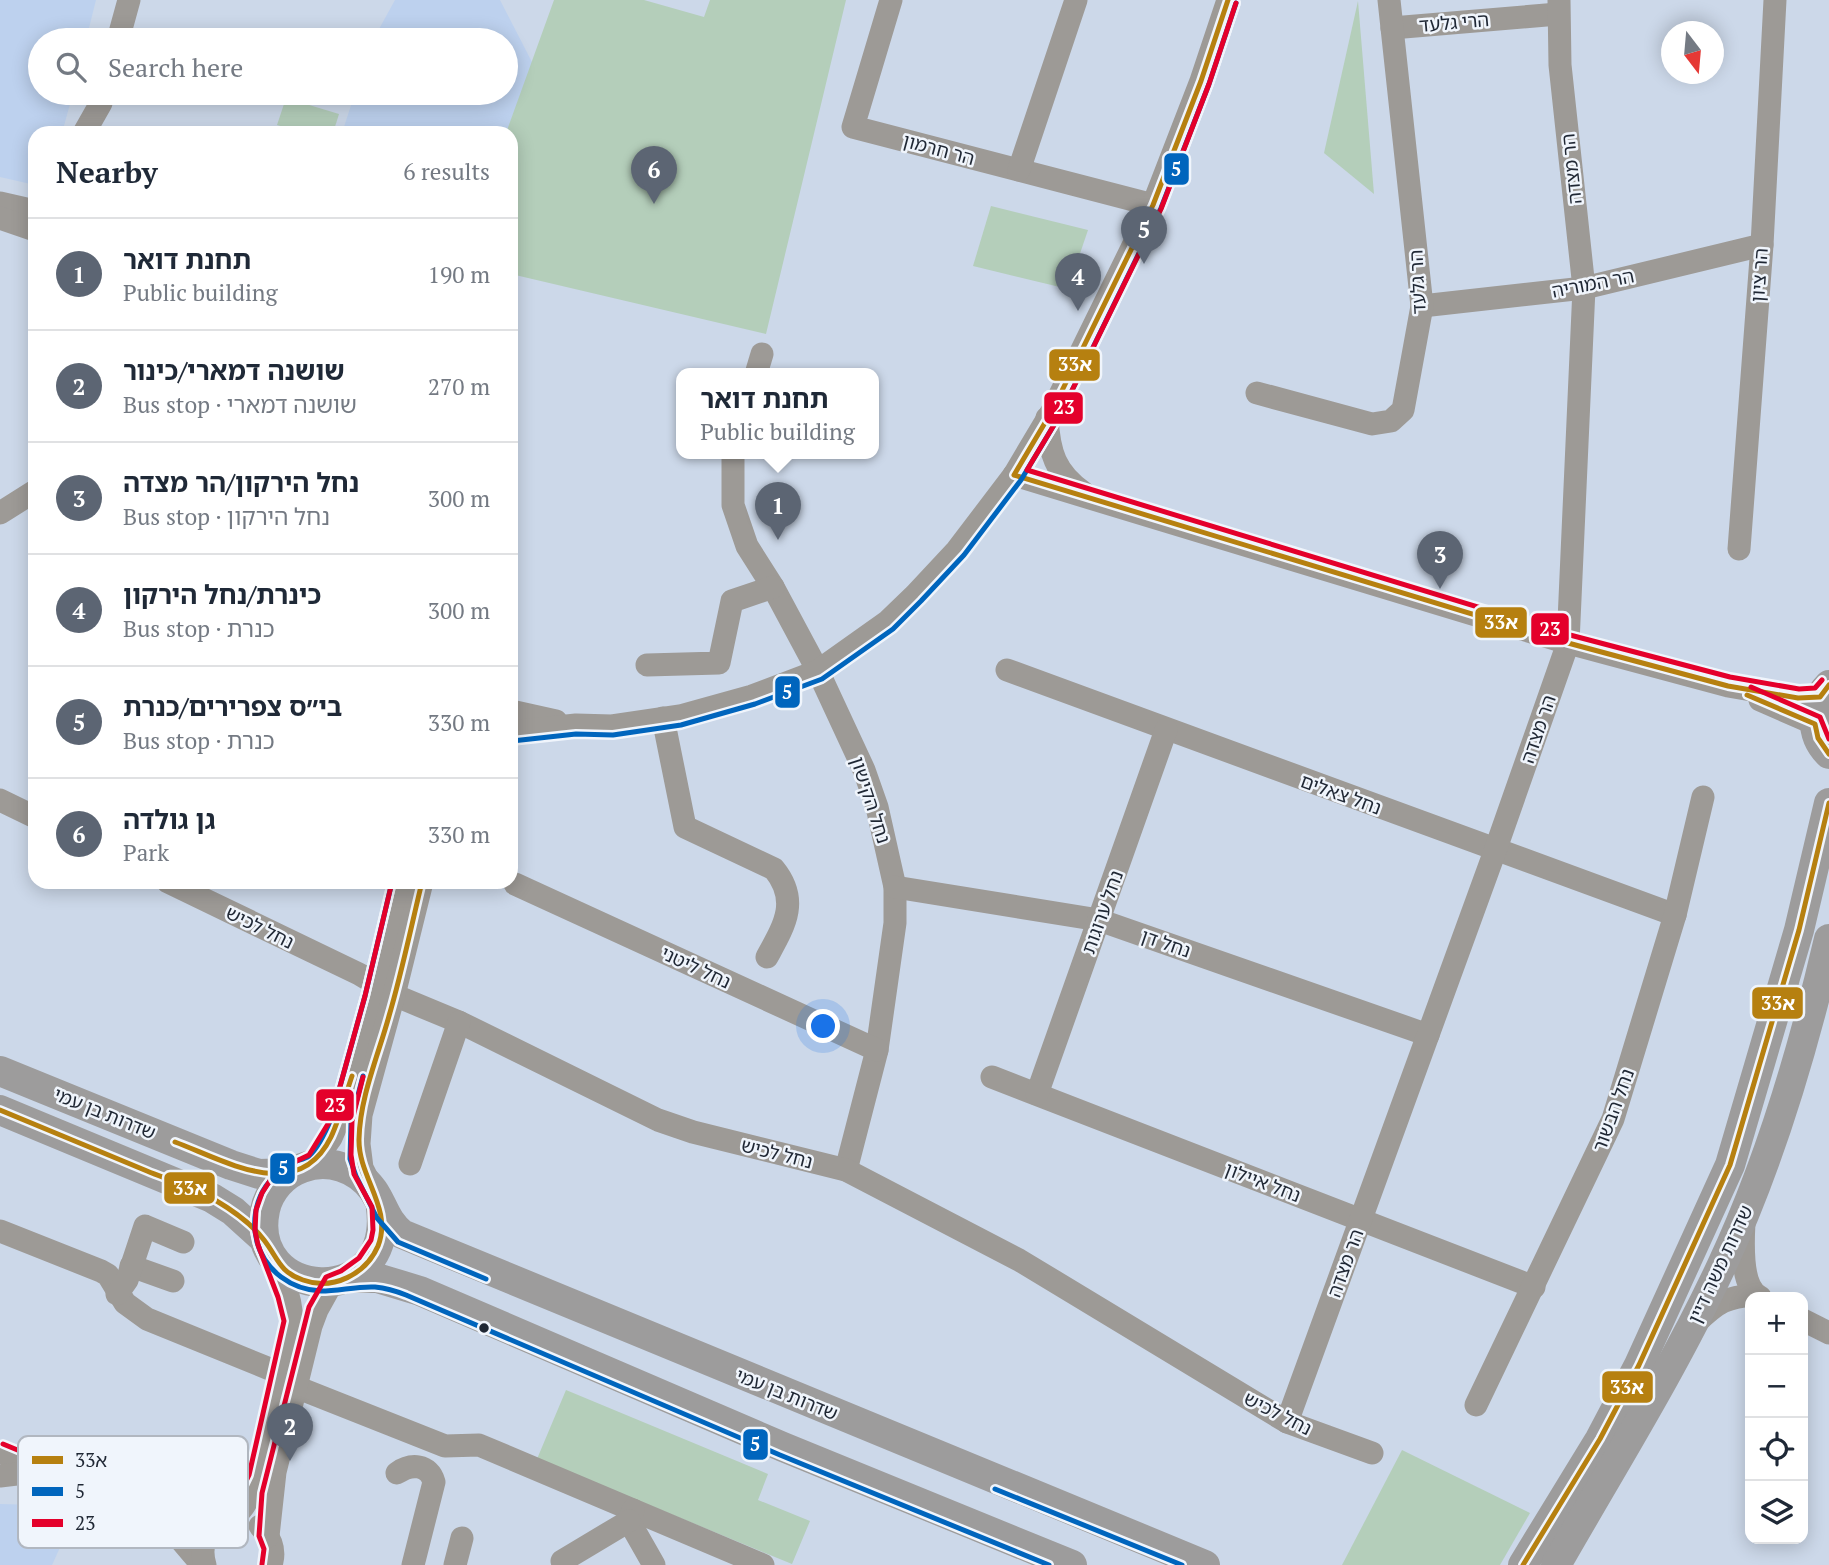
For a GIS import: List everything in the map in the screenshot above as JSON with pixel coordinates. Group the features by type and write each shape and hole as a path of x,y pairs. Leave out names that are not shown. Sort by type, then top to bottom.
{"main road":[{"path":"1821,702 1818,738 1829,754"},
{"name":"שדרות משה דיין","path":"1523,1565 1600,1438 1639,1365 1730,1164 1796,944 1829,803"},
{"name":"שדרות משה דיין","path":"1556,1565 1691,1328 1744,1216 1758,1182 1811,1017 1829,939"},
{"name":"שדרות בן עמי","path":"0,1071 259,1174 329,1164 346,1168 360,1177 377,1199 391,1225 402,1234 1205,1565"},
{"path":"0,1110 212,1198 233,1211 269,1248 285,1270 299,1279 315,1283 377,1278 420,1291 783,1447 1072,1565"},
{"path":"269,1248 263,1220 267,1202 276,1186 301,1169"},
{"path":"340,1280 362,1269 377,1249 383,1225 377,1199"}],"street":[{"path":"121,28 128,0"},
{"name":"הר חרמון","path":"891,0 853,127 1153,205"},
{"path":"1019,170 1076,0"},
{"path":"518,731 576,725 612,726 680,716 752,696 818,671 887,622 915,594 957,550 1014,475 1047,418 1153,205 1201,81 1228,0"},
{"name":"הר גלעד","path":"1257,393 1372,424 1391,421 1403,410 1422,306 1389,0"},
{"name":"הר ציון","path":"1739,550 1762,245 1776,0"},
{"name":"הרי גלעד","path":"1392,28 1559,7"},
{"name":"הר מצדה","path":"1287,1422 1568,643 1584,288 1560,65 1559,7"},
{"path":"88,126 98,105"},
{"path":"102,105 102,126"},
{"name":"הר המוריה","path":"1422,306 1584,288 1762,245"},
{"path":"1047,418 1048,443 1056,465 1070,483 1093,498"},
{"name":"נחל הקישון","path":"733,459 733,505 747,546 773,587 818,671 864,770 877,807 895,887 895,923 877,1049 846,1170"},
{"path":"1014,475 1568,643 1728,687 1821,702"},
{"path":"0,513 28,495"},
{"path":"647,664 719,663 732,601 773,587"},
{"name":"נחל צאלים","path":"1007,670 1675,915"},
{"path":"518,713 576,725"},
{"path":"663,718 685,827 774,869 783,879 790,901 782,929 767,957"},
{"name":"נחל ערוגות","path":"1037,1094 1166,730"},
{"name":"נחל הבשור","path":"1476,1405 1613,1119 1675,915 1703,797"},
{"path":"0,800 28,814"},
{"name":"נחל ליטני","path":"518,885 877,1049"},
{"name":"נחל דן","path":"895,887 1099,920 1428,1035"},
{"name":"נחל לכיש","path":"182,889 359,975 386,991 459,1022 658,1120 693,1132 846,1170 1018,1260 1287,1422 1372,1453"},
{"path":"377,1199 362,1168 359,1144 361,1115 386,991 400,889"},
{"path":"301,1169 331,1138 341,1115 420,889"},
{"path":"410,1164 459,1022"},
{"name":"נחל איילון","path":"992,1077 1534,1287"},
{"path":"1744,1216 1743,1255 1750,1286 1755,1292"},
{"path":"117,1294 127,1280 145,1226 183,1242"},
{"path":"0,1231 102,1271 108,1275 117,1294 135,1312 147,1319 445,1446 479,1445 722,1557 763,1565"},
{"path":"269,1248 292,1304 293,1321 289,1380 273,1483 273,1555"},
{"path":"131,1266 173,1281"},
{"path":"248,1499 289,1380 314,1318 340,1280"},
{"path":"1691,1328 1727,1298 1745,1297"},
{"path":"1808,1323 1829,1334"},
{"path":"0,1452 18,1459"},
{"path":"397,1474 412,1466 432,1473 435,1482 413,1565"},
{"path":"0,1476 18,1474"},
{"path":"562,1561 631,1516"},
{"path":"631,1516 654,1565"},
{"path":"248,1521 261,1527 273,1555"},
{"path":"455,1565 462,1538"},
{"path":"188,1548 204,1565"}],"shaded area":[{"path":"0,0 96,0 89,28 28,28 28,105 70,105 64,126 28,126 28,183 0,177"},
{"path":"395,0 500,0 514,28 380,28"},
{"path":"518,35 535,68 514,126 344,126 351,105 518,105"},
{"path":"0,1504 18,1504 18,1548 60,1548 52,1565 0,1565"}],"green space":[{"path":"554,0 644,0 704,17 710,0 846,0 766,334 518,276 518,126 509,126"},
{"path":"1358,1 1374,194 1324,153"},
{"path":"284,105 309,105 339,114 335,126 277,125"},
{"path":"991,206 1088,230 1068,289 973,266"},
{"path":"566,1390 768,1474 758,1500 810,1521 792,1564 537,1459"},
{"path":"1402,1450 1530,1513 1500,1565 1342,1565"}],"transit line":[{"name":"33א","path":"1228,0 1201,81 1153,205 1052,411 1014,475 1568,643 1728,686 1798,698 1820,697 1829,685"},
{"name":"5","path":"518,740 576,734 613,735 681,725 755,704 822,679 893,629 921,601 964,555 1021,480 1060,415 1161,208 1209,84 1236,3"},
{"name":"23","path":"1236,3 1209,84 1161,209 1060,415 1027,470 1570,635 1730,677 1799,689 1815,688 1822,680"},
{"name":"23","path":"1751,687 1820,717 1829,739"},
{"name":"33א","path":"1747,695 1815,724 1818,738 1829,754"},
{"name":"33א","path":"1523,1565 1600,1439 1639,1365 1730,1165 1799,930 1829,803"},
{"name":"5","path":"390,889 365,996 331,1119 313,1152 275,1175 262,1192 257,1206 257,1242 266,1262 273,1270 290,1283 310,1290 375,1287 402,1294 780,1455 1049,1565"},
{"name":"23","path":"248,1477 284,1321 258,1245 255,1231 256,1210 271,1179 286,1166 309,1155 331,1119 365,996 390,889"},
{"name":"33א","path":"0,1110 215,1200 254,1228 284,1269 295,1277 314,1283 347,1278 373,1256 381,1232 378,1205 360,1153 360,1123 420,889"},
{"name":"33א","path":"175,1142 238,1167 260,1172 281,1173 300,1169 317,1158 331,1137 352,1076"},
{"name":"5","path":"363,1076 351,1122 350,1159 377,1218 398,1242 486,1279"},
{"name":"23","path":"262,1564 264,1549 259,1536 262,1493 309,1307 326,1277 341,1271 359,1258 371,1240 372,1207 354,1174 351,1155 352,1121 363,1077"},
{"name":"23","path":"3,1444 18,1450"},
{"name":"5","path":"995,1489 1182,1565"}],"place":[{"name":"גן גולדה","path":"654,204"},
{"name":"בי״ס צפרירים/כנרת","path":"1144,264"},
{"name":"כינרת/נחל הירקון","path":"1078,311"},
{"name":"תחנת דואר","path":"778,540"},
{"name":"נחל הירקון/הר מצדה","path":"1440,589"},
{"name":"שושנה דמארי/כינור","path":"290,1461"}]}
